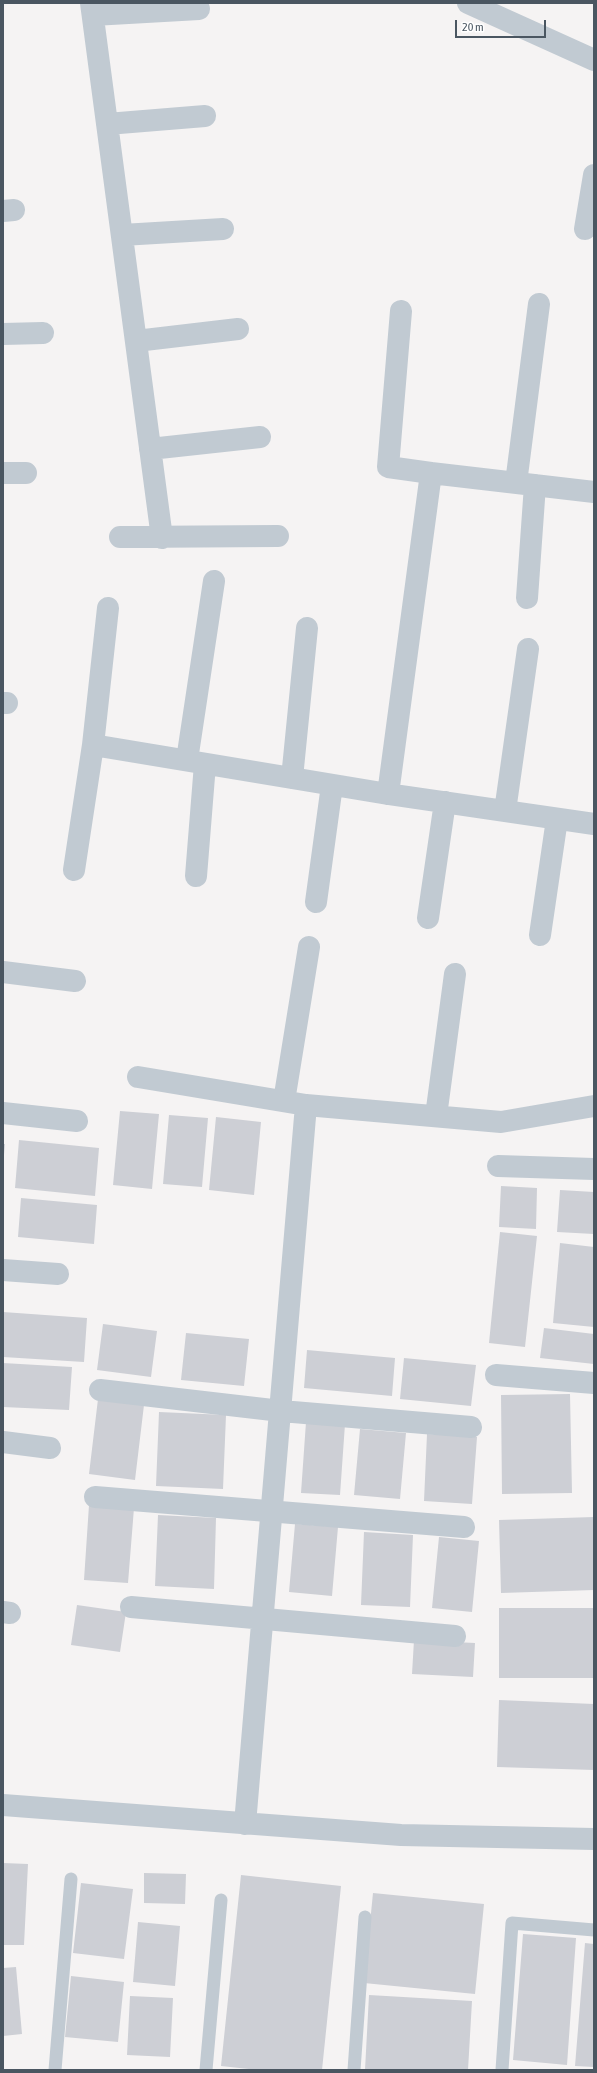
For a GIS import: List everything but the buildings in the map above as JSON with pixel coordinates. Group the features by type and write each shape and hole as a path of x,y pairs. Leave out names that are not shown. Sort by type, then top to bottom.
{"street":[{"path":"468,3 594,60"},
{"path":"162,538 92,9 199,9"},
{"path":"107,124 205,116"},
{"path":"585,229 594,175"},
{"path":"122,235 223,229"},
{"path":"527,598 525,484 539,304"},
{"path":"401,311 388,467 594,492"},
{"path":"136,341 238,329"},
{"path":"3,334 42,333"},
{"path":"150,449 260,437"},
{"path":"3,474 26,473"},
{"path":"388,794 431,473"},
{"path":"120,537 162,538 278,536"},
{"path":"196,876 196,762 214,581"},
{"path":"74,870 93,745 108,608"},
{"path":"292,778 308,628"},
{"path":"505,811 528,650"},
{"path":"93,745 388,794 594,824"},
{"path":"316,902 332,784"},
{"path":"428,918 445,802"},
{"path":"540,935 556,819"},
{"path":"284,1101 309,947"},
{"path":"3,972 75,981"},
{"path":"436,1116 455,974"},
{"path":"138,1077 306,1105 501,1122 594,1106"},
{"path":"246,1824 306,1105"},
{"path":"3,1113 76,1121"},
{"path":"498,1166 594,1169"},
{"path":"3,1270 58,1274"},
{"path":"496,1375 594,1383"},
{"path":"100,1390 281,1411 471,1427"},
{"path":"3,1442 50,1448"},
{"path":"95,1497 272,1513 464,1527"},
{"path":"131,1607 454,1636"},
{"path":"3,1805 401,1835 594,1839"}],"lane":[{"path":"55,2070 71,1879"},
{"path":"206,2070 221,1900"},
{"path":"354,2070 365,1917"},
{"path":"502,2070 512,1923 594,1930"}]}
